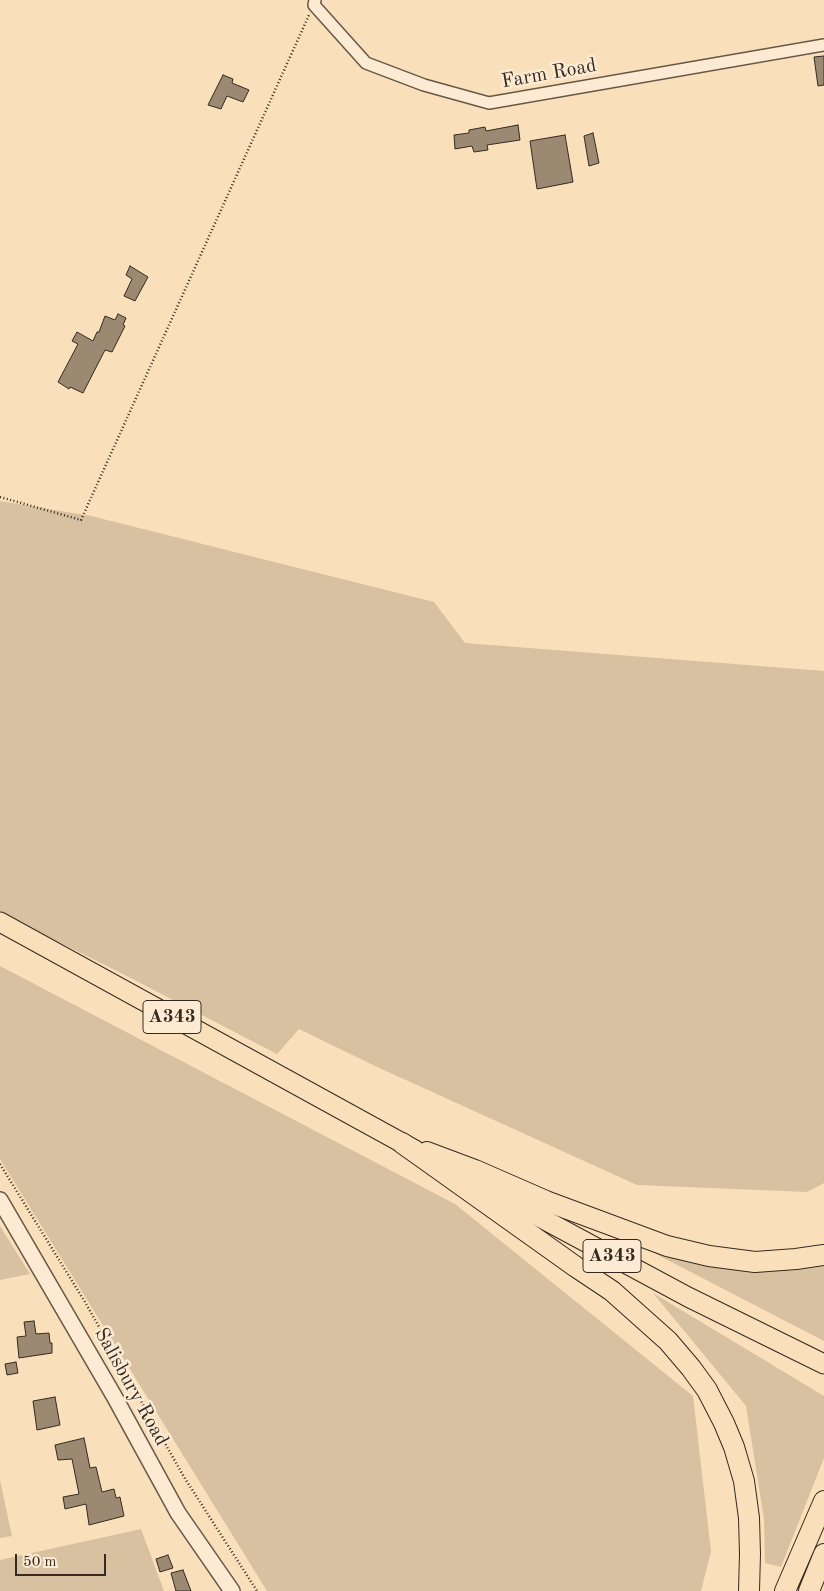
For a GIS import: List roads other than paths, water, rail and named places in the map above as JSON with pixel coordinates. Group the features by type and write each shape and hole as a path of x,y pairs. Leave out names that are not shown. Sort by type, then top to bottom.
{"highway":[{"path":"402,1143 475,1170 546,1201 667,1246 709,1256 754,1262 824,1255"},
{"path":"402,1143 612,1291 668,1341 692,1368 707,1390 724,1424 734,1447 744,1481 749,1518 749,1591"},
{"path":"785,1591 824,1500"},
{"path":"809,1591 824,1554"}],"main road":[{"name":"A343","path":"0,922 402,1143 688,1297 824,1364"}],"street":[{"name":"Farm Road","path":"314,2 366,63 424,85 489,103 824,45"},
{"name":"Salisbury Road","path":"0,1200 114,1396 178,1513 232,1591"}]}
